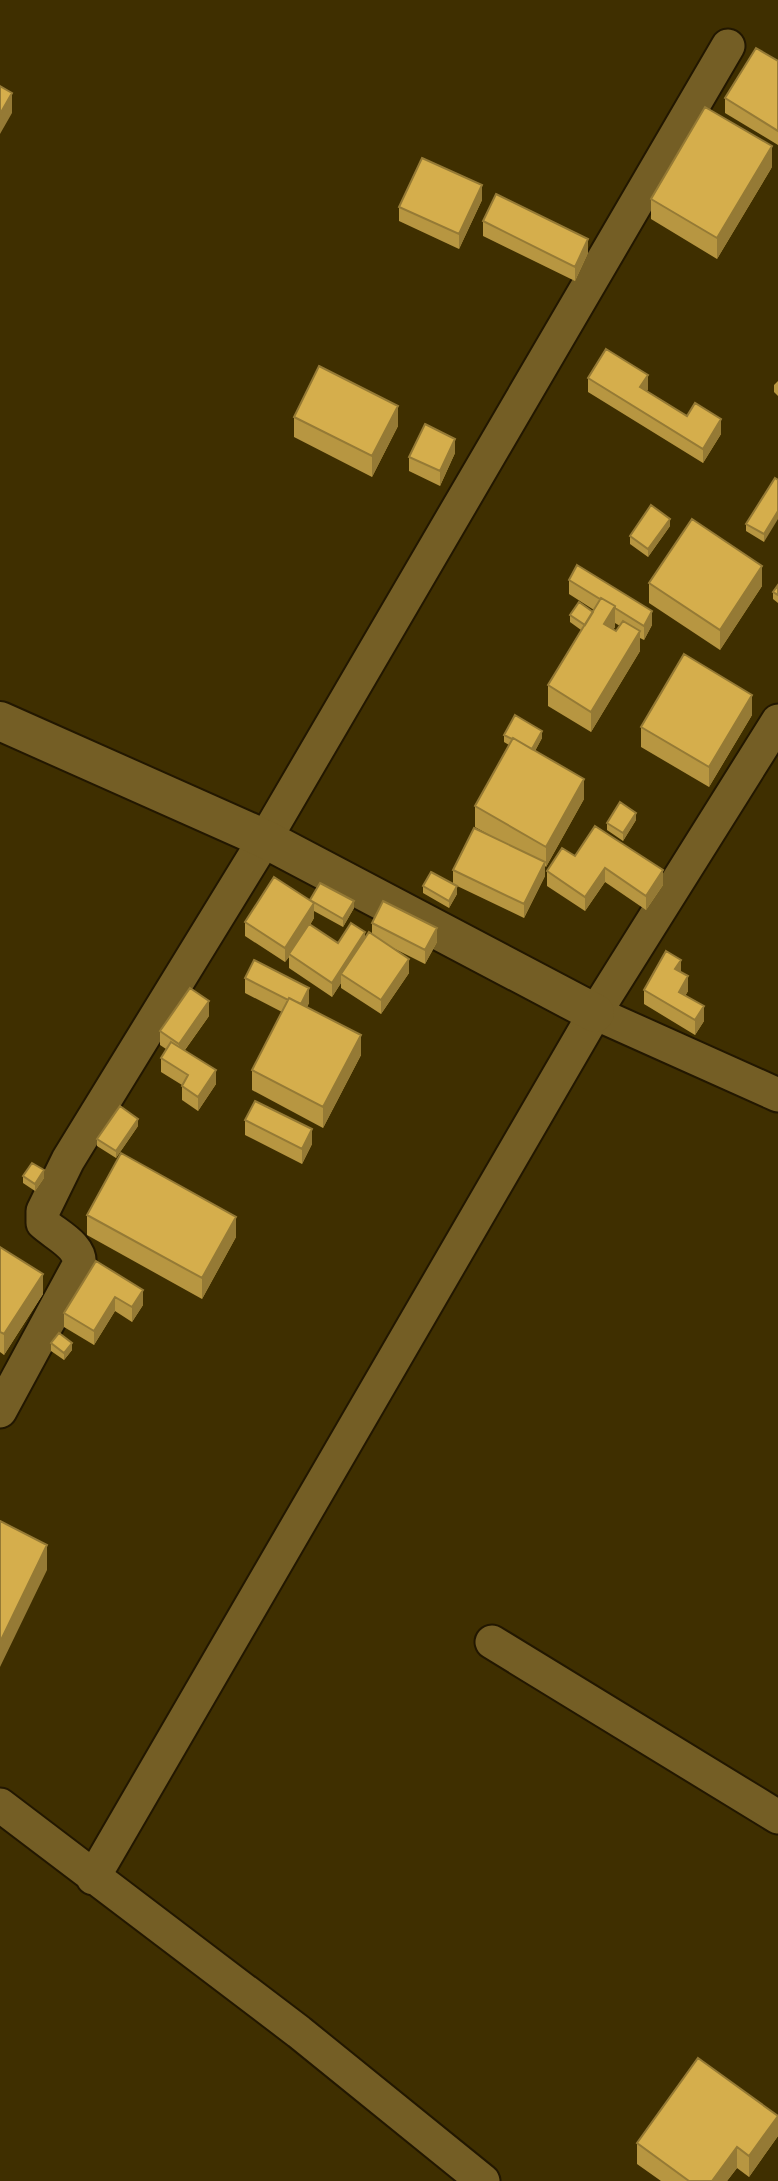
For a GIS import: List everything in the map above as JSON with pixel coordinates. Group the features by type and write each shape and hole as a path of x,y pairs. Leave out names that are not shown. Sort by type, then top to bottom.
{"street":[{"path":"0,1411 79,1265 77,1250 43,1223 43,1211 68,1160 265,839 728,46"},
{"path":"0,721 265,839 596,1013 778,1094"},
{"path":"93,1878 596,1013 778,721"},
{"path":"492,1642 778,1816"},
{"path":"0,1805 299,2032 482,2181"}],"building":[{"path":"756,48 778,61 778,131 725,98"},
{"path":"0,86 12,93 0,114"},
{"path":"705,107 772,146 717,238 651,199"},
{"path":"422,158 482,185 459,234 399,207"},
{"path":"496,194 588,239 575,267 483,221"},
{"path":"606,349 648,375 640,387 687,416 695,403 721,419 703,449 588,378"},
{"path":"319,366 398,406 372,456 294,417"},
{"path":"425,424 455,439 440,471 409,457"},
{"path":"775,478 778,480 778,511 764,534 746,524"},
{"path":"651,505 670,519 648,549 630,536"},
{"path":"692,519 762,566 720,630 649,583"},
{"path":"577,565 652,611 644,626 569,580"},
{"path":"601,598 615,606 604,624 616,631 623,621 640,631 591,712 548,685"},
{"path":"579,602 593,612 585,625 570,615"},
{"path":"684,654 752,695 709,767 641,727"},
{"path":"515,715 542,731 532,749 504,735"},
{"path":"513,738 584,779 546,847 475,806"},
{"path":"620,802 636,813 623,833 607,823"},
{"path":"595,826 663,870 646,896 605,868 585,897 547,871 562,848 575,856"},
{"path":"474,828 545,862 524,904 453,870"},
{"path":"431,872 457,886 449,901 423,886"},
{"path":"274,877 314,903 285,948 245,922"},
{"path":"320,883 354,901 343,919 310,900"},
{"path":"383,901 437,928 425,950 372,923"},
{"path":"351,923 365,932 332,983 289,954 309,924 338,943"},
{"path":"369,932 409,959 381,1000 341,974"},
{"path":"666,951 681,960 675,969 688,976 679,992 704,1006 695,1020 644,990"},
{"path":"254,960 309,988 301,1004 245,978"},
{"path":"190,988 209,1001 179,1044 160,1031"},
{"path":"289,998 361,1035 323,1107 252,1070"},
{"path":"171,1042 216,1070 198,1097 182,1086 188,1075 161,1058"},
{"path":"255,1101 312,1129 302,1149 245,1120"},
{"path":"120,1106 138,1119 116,1151 97,1139"},
{"path":"121,1153 236,1217 202,1278 87,1215"},
{"path":"32,1163 44,1170 35,1184 23,1176"},
{"path":"0,1247 43,1274 4,1334 0,1332"},
{"path":"96,1261 143,1290 132,1307 115,1297 94,1331 64,1313"},
{"path":"59,1333 72,1343 64,1353 51,1343"},
{"path":"0,1521 47,1545 0,1642"},
{"path":"698,2058 778,2116 749,2156 737,2147 712,2181 689,2181 637,2143"}]}
